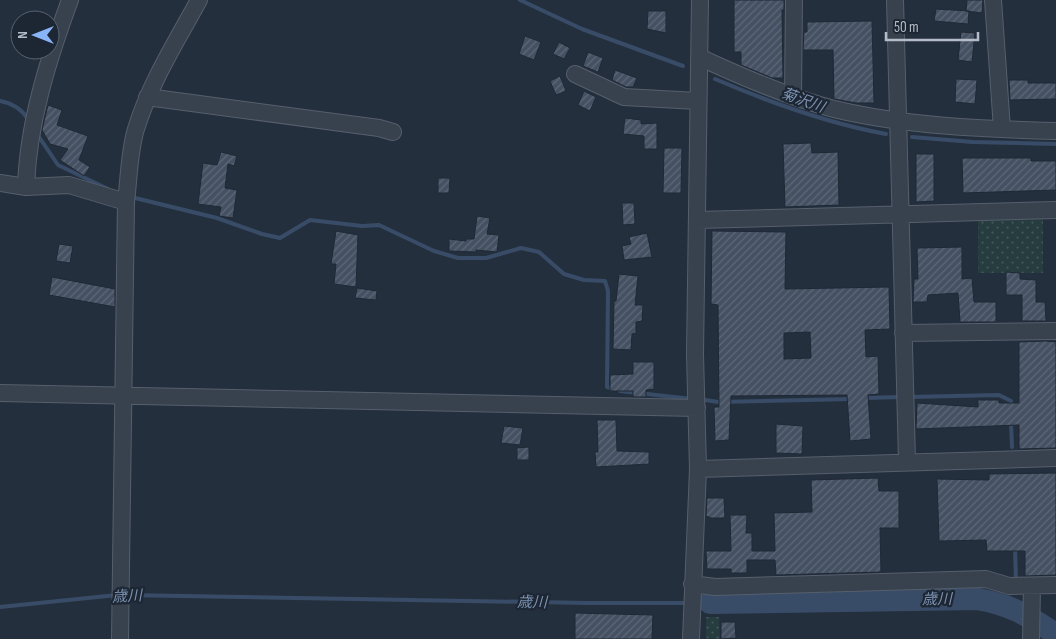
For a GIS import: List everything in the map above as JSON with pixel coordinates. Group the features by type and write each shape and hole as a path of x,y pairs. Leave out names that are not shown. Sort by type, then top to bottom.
{"street":[{"path":"26,187 31,135 53,48 70,0"},
{"path":"120,639 126,202 135,130 147,97 199,0"},
{"path":"691,639 691,598 698,469 695,354 700,0"},
{"path":"793,96 794,0"},
{"path":"896,0 907,461"},
{"path":"992,0 1002,129"},
{"path":"699,57 793,96 833,109 898,120 1002,129 1056,131"},
{"path":"575,74 624,97 698,101"},
{"path":"147,97 379,128 393,132"},
{"path":"0,183 26,187 69,185 126,202"},
{"path":"697,220 1056,210"},
{"path":"903,333 1056,331"},
{"path":"0,393 697,408"},
{"path":"698,469 907,461 1056,458"},
{"path":"691,598 714,588 986,579 1009,586 1056,585"},
{"path":"1031,631 1032,586"}],"green space":[{"path":"1043,216 1043,273 978,273 978,219"},
{"path":"706,617 719,617 720,639 706,638"}],"building":[{"path":"734,0 784,0 784,10 782,10 783,78 772,78 741,65 741,52 734,52"},
{"path":"967,0 983,0 982,13 966,11"},
{"path":"936,9 969,11 968,24 934,21"},
{"path":"648,11 666,11 666,33 647,29"},
{"path":"872,21 874,103 856,103 834,99 833,50 803,50 804,32 807,32 807,22"},
{"path":"961,32 975,33 972,62 958,60"},
{"path":"525,36 541,42 534,60 519,54"},
{"path":"559,42 570,48 564,59 553,54"},
{"path":"588,52 603,58 598,72 583,66"},
{"path":"615,70 637,78 633,87 626,87 612,80"},
{"path":"560,76 566,91 556,95 550,81"},
{"path":"956,79 977,80 975,104 955,102"},
{"path":"1009,80 1028,80 1028,83 1056,83 1056,99 1010,100"},
{"path":"584,91 596,97 590,111 578,105"},
{"path":"48,105 62,110 57,125 88,136 79,160 90,167 84,176 60,160 68,149 50,144 42,130"},
{"path":"625,118 641,120 641,124 657,123 657,149 644,149 644,136 623,134"},
{"path":"811,143 812,153 838,152 839,205 785,207 783,144"},
{"path":"664,148 682,148 681,193 663,193"},
{"path":"221,152 237,156 234,166 228,164 225,188 237,190 233,218 219,216 221,207 198,204 203,163 217,165"},
{"path":"916,154 934,154 934,201 916,202"},
{"path":"962,158 1031,158 1031,161 1056,161 1056,190 963,193"},
{"path":"438,178 450,178 449,193 438,193"},
{"path":"622,203 634,203 635,224 623,225"},
{"path":"477,216 490,218 487,234 499,235 497,252 476,250 476,252 449,251 449,239 466,241 466,239 474,239"},
{"path":"336,231 358,235 356,287 334,284 336,264 331,264"},
{"path":"712,231 786,232 785,289 889,287 890,329 865,330 866,357 878,356 879,394 868,395 871,439 850,441 847,395 731,396 729,440 715,441 714,407 719,407 718,305 711,304","holes":["810,332 811,358 784,359 784,333"]},
{"path":"647,233 652,257 624,260 622,246 631,244 629,237"},
{"path":"59,244 73,246 70,263 56,261"},
{"path":"962,247 962,279 972,278 974,302 996,302 996,322 960,322 958,293 928,295 927,302 913,302 914,279 918,279 917,248"},
{"path":"1006,272 1020,273 1020,279 1036,280 1036,302 1045,302 1046,321 1022,321 1022,295 1006,295"},
{"path":"619,274 638,276 635,305 643,305 642,321 636,322 636,333 632,334 631,350 613,349 614,301 616,301"},
{"path":"52,277 115,289 115,307 49,295"},
{"path":"357,288 377,291 376,300 355,298"},
{"path":"1019,342 1056,342 1056,448 1019,449 1019,425 916,429 917,403 978,407 978,400 999,400 999,403 1019,403"},
{"path":"633,362 654,362 654,389 646,390 646,397 633,397 633,391 610,391 610,375 633,374"},
{"path":"597,420 616,420 617,451 649,452 649,464 596,467 595,452 598,452"},
{"path":"776,424 803,426 802,454 776,453"},
{"path":"504,426 523,428 520,445 501,443"},
{"path":"529,447 529,460 517,460 517,448"},
{"path":"1056,473 1056,575 1025,576 1025,551 987,551 986,540 939,541 937,479 989,480 989,474"},
{"path":"878,478 879,491 899,491 899,528 880,528 881,572 776,575 775,560 747,560 747,573 731,573 731,569 707,569 706,551 731,551 730,515 747,515 746,533 752,533 752,551 775,551 774,513 812,512 811,480"},
{"path":"707,498 724,498 725,518 706,516"},
{"path":"575,613 653,615 652,639 575,639"},
{"path":"721,622 735,622 736,638 721,639"}],"waterway":[{"name":"菊沢川","path":"520,0 582,29 683,66"},
{"name":"菊沢川","path":"715,79 799,111 842,124 886,134"},
{"path":"0,101 16,107 28,119"},
{"path":"37,134 58,165 108,189"},
{"name":"菊沢川","path":"912,137 973,142 1056,144"},
{"path":"131,197 217,218 262,234 280,238 310,220 362,226 379,225 434,251 458,258 486,258 521,248 539,252 564,274 584,280 605,281 608,291 607,387 613,389"},
{"path":"620,391 692,399"},
{"path":"909,397 999,395 1011,401 1011,408"},
{"path":"864,398 902,397"},
{"path":"699,399 718,402 852,399"},
{"path":"1011,423 1012,447"},
{"path":"1015,546 1016,582"},
{"name":"歳川","path":"0,607 117,595"},
{"name":"歳川","path":"124,595 690,603"},
{"name":"歳川","path":"710,603 977,599 1009,608 1056,634"},
{"name":"歳川","path":"697,603 710,603"}]}
